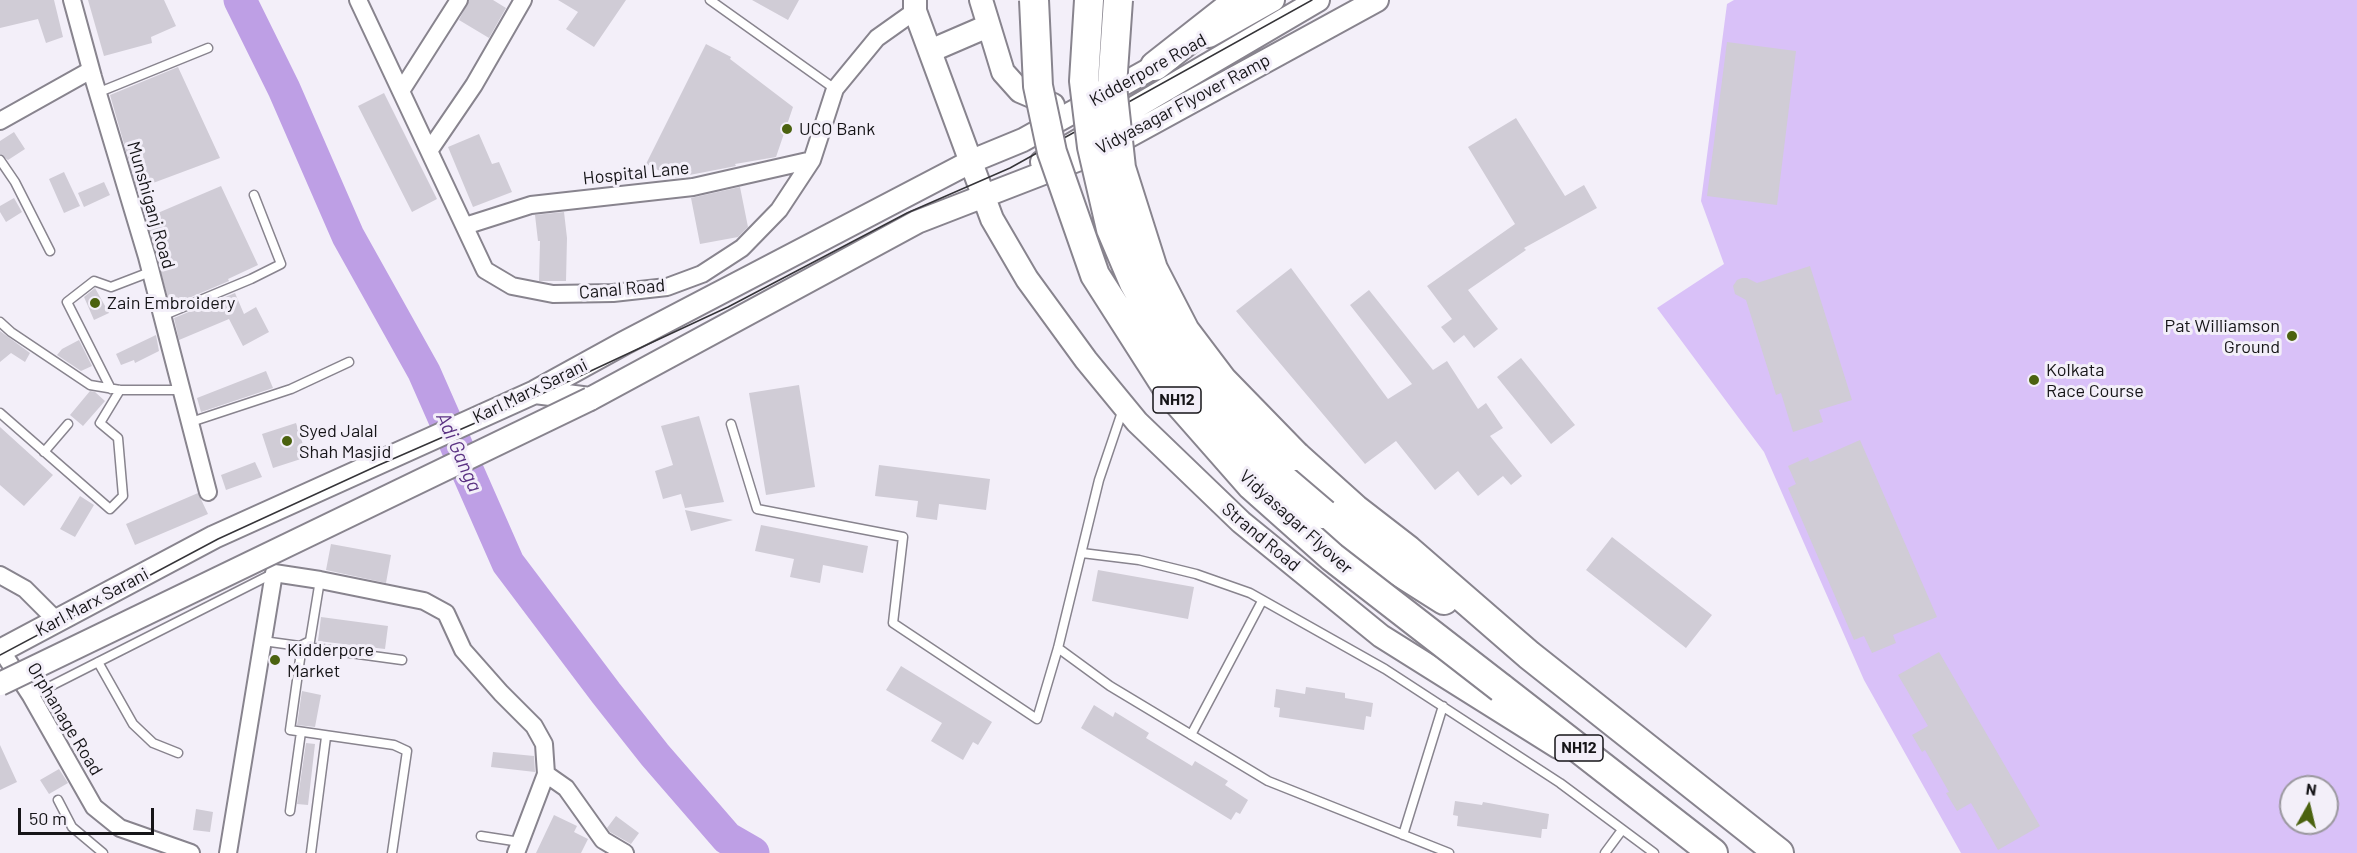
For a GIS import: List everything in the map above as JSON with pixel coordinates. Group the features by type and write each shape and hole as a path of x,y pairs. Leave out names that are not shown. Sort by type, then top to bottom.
{"highway":[{"name":"Vidyasagar Flyover","path":"1034,0 1038,86 1056,163 1095,275 1171,394 1251,485 1332,557 1656,808"},
{"path":"1089,0 1084,81 1092,147 1111,229 1134,284 1165,339 1200,390 1263,462 1324,514 1395,569 1529,655"},
{"name":"NH12","path":"1118,0 1112,86 1121,168 1153,269 1185,331 1222,380 1296,456 1355,509 1408,550 1529,655 1779,853"},
{"path":"1155,66 1239,0"},
{"name":"NH12","path":"1656,808 1713,853"}],"main road":[{"path":"981,0 1003,72 1020,91 1054,105 1077,109"},
{"name":"Kidderpore Road","path":"1023,140 1273,0"},
{"name":"Kidderpore Road","path":"984,196 1318,0"},
{"name":"Vidyasagar Flyover Ramp","path":"984,196 1103,150 1377,0"},
{"name":"Strand Road","path":"915,5 992,219 1027,279 1086,360 1137,422 1241,522 1382,636 1656,808"},
{"path":"930,51 988,26"},
{"name":"Karl Marx Sarani","path":"0,650 214,537 535,392 972,161 1023,140"},
{"path":"0,684 590,399 917,222 984,196"},
{"path":"535,392 590,399"}],"street":[{"name":"Munshiganj Road","path":"72,0 150,272 208,492"},
{"name":"Canal Road","path":"358,0 485,270 512,286 553,294 613,293 667,287 702,274 742,248 779,210 812,160 835,89 878,38 915,5"},
{"path":"401,91 459,0"},
{"path":"429,151 474,85 523,0"},
{"path":"0,121 91,70"},
{"name":"Hospital Lane","path":"465,226 531,205 693,187 812,160"},
{"path":"228,853 274,573 424,601 446,613 463,650 534,726 544,744 546,774 518,848"},
{"path":"0,575 25,589 57,621"},
{"name":"Orphanage Road","path":"0,650 31,696 94,807 120,828 191,853"},
{"path":"546,774 566,788 603,840 625,853"}],"lane":[{"path":"710,0 835,89"},
{"path":"97,93 208,48"},
{"path":"0,160 15,182 50,251"},
{"path":"162,316 251,279 280,264 254,195"},
{"path":"115,389 67,302 94,281 111,287 150,272"},
{"path":"0,322 11,332 90,385 115,389 182,390"},
{"path":"191,422 291,389 349,362"},
{"path":"0,413 110,509 123,496 118,438 100,423 115,389"},
{"path":"731,424 757,509 903,537 893,623 1037,719 1058,648 1099,480 1124,406"},
{"path":"44,452 68,424"},
{"path":"1082,553 1139,560 1196,574 1250,593 1385,669 1443,706 1560,783 1654,853"},
{"path":"31,696 274,573"},
{"path":"320,580 310,640 302,645 290,730 394,745 407,751 392,853"},
{"path":"1191,735 1262,601"},
{"path":"263,641 402,660"},
{"path":"1058,648 1110,686 1269,781 1449,853"},
{"path":"98,662 133,724 153,743 178,753"},
{"path":"1403,835 1443,706"},
{"path":"290,811 301,732"},
{"path":"311,853 326,736"},
{"path":"58,800 72,827 103,853"},
{"path":"1605,853 1622,830"},
{"path":"481,836 518,848"}],"shaded area":[{"name":"Kolkata Race Course","path":"1734,0 2357,0 2357,853 1961,853 1864,680 1764,452 1657,308 1724,264 1701,201 1727,4"}],"building":[{"path":"0,0 54,0 63,37 46,43 38,19 0,28"},
{"path":"88,0 164,0 176,26 151,37 152,43 104,56"},
{"path":"469,0 493,0 506,8 489,38 459,20"},
{"path":"558,0 626,0 594,47 566,29 578,12"},
{"path":"752,0 799,0 788,20"},
{"path":"1727,42 1796,51 1777,205 1707,196"},
{"path":"706,44 731,57 730,59 793,107 776,157 674,178 646,164"},
{"path":"178,67 220,158 137,189 110,95"},
{"path":"384,93 437,199 412,212 358,106"},
{"path":"1516,118 1565,196 1584,185 1597,208 1524,248 1526,250 1468,290 1498,329 1474,348 1464,335 1454,343 1441,327 1452,319 1427,286 1515,224 1468,147"},
{"path":"14,132 25,149 8,160 0,154 0,141"},
{"path":"479,134 492,164 499,162 512,192 473,207 448,147"},
{"path":"64,172 80,206 64,213 49,179"},
{"path":"104,182 110,195 84,207 78,193"},
{"path":"221,186 258,265 228,279 229,281 170,306 146,218"},
{"path":"740,187 748,227 738,237 700,244 691,198"},
{"path":"14,198 22,212 6,222 0,212 0,206"},
{"path":"564,212 567,238 566,281 539,281 540,241 538,241 535,215"},
{"path":"1810,266 1852,400 1819,410 1823,422 1793,432 1781,393 1776,395 1746,300 1735,294 1733,286 1737,280 1742,278 1757,283"},
{"path":"1291,268 1388,399 1412,384 1350,305 1369,290 1433,370 1447,361 1478,409 1486,403 1503,428 1490,436 1522,476 1511,485 1503,476 1478,496 1458,471 1435,490 1396,441 1365,464 1236,311"},
{"name":"Zain Embroidery","path":"95,288 109,313 94,320 84,297"},
{"path":"235,293 244,314 256,307 269,332 243,346 229,319 179,340 174,318"},
{"path":"0,331 30,353 25,362 11,353 0,362"},
{"path":"156,335 159,351 135,363 134,360 121,365 116,354"},
{"path":"79,340 92,366 81,371 57,355 62,349"},
{"path":"1521,358 1575,425 1551,444 1497,377"},
{"path":"266,371 273,388 201,412 197,398"},
{"path":"799,385 815,487 766,495 749,393"},
{"path":"90,391 95,392 105,401 83,426 70,415"},
{"path":"699,416 724,502 685,508 681,494 663,499 655,471 673,465 661,426"},
{"path":"296,423 307,457 273,468 262,434"},
{"path":"0,427 53,475 24,506 0,485"},
{"path":"1860,440 1937,617 1893,635 1896,643 1872,653 1864,636 1854,640 1788,488 1796,484 1788,466 1808,457 1810,462"},
{"path":"255,462 262,477 226,490 221,475"},
{"path":"879,465 990,479 986,510 939,504 937,520 916,517 918,501 875,496"},
{"path":"198,493 208,514 135,545 126,524"},
{"path":"80,496 94,505 75,537 60,529"},
{"path":"685,510 733,520 691,531"},
{"path":"761,525 868,546 863,573 823,565 820,583 790,577 794,559 755,551"},
{"path":"1612,537 1712,615 1686,648 1586,570"},
{"path":"331,544 391,555 386,583 326,570"},
{"path":"1098,570 1194,587 1188,619 1092,601"},
{"path":"321,617 388,626 385,649 318,641"},
{"path":"1939,652 2040,826 1998,850 1971,803 1957,811 1925,750 1922,752 1912,735 1928,726 1898,675"},
{"path":"901,666 992,722 978,745 973,742 963,760 931,741 942,723 886,690"},
{"path":"1306,687 1345,693 1345,698 1373,703 1371,717 1366,716 1364,730 1279,717 1280,708 1274,707 1276,689 1305,694"},
{"path":"302,691 321,695 315,727 297,725"},
{"path":"1094,705 1113,717 1115,712 1149,733 1146,738 1192,766 1195,761 1228,781 1225,785 1248,800 1240,814 1236,812 1231,820 1081,728"},
{"path":"306,743 315,744 308,805 297,804"},
{"path":"0,745 17,782 0,790"},
{"path":"493,752 534,756 535,772 491,767"},
{"path":"59,769 68,783 49,794 40,780"},
{"path":"1455,801 1482,805 1483,802 1549,814 1547,829 1542,829 1541,838 1457,826 1458,816 1453,815"},
{"path":"196,809 213,812 210,832 193,830"},
{"path":"554,815 577,826 574,832 588,839 581,853 536,853"},
{"path":"616,816 639,833 631,844 607,828"}],"waterway":[{"name":"Adi Ganga","path":"240,0 284,89 348,236 424,372 508,563 655,755 727,838 753,853"}],"tram line":[{"path":"0,655 218,539 537,396 728,307 907,213 1010,168 1312,0"}],"place":[{"name":"UCO Bank","path":"787,129"},
{"name":"Zain Embroidery","path":"95,303"},
{"name":"Pat Williamson Ground","path":"2292,336"},
{"name":"Kolkata Race Course","path":"2034,380"},
{"name":"Syed Jalal Shah Masjid","path":"287,441"},
{"name":"Kidderpore Market","path":"275,660"}]}
